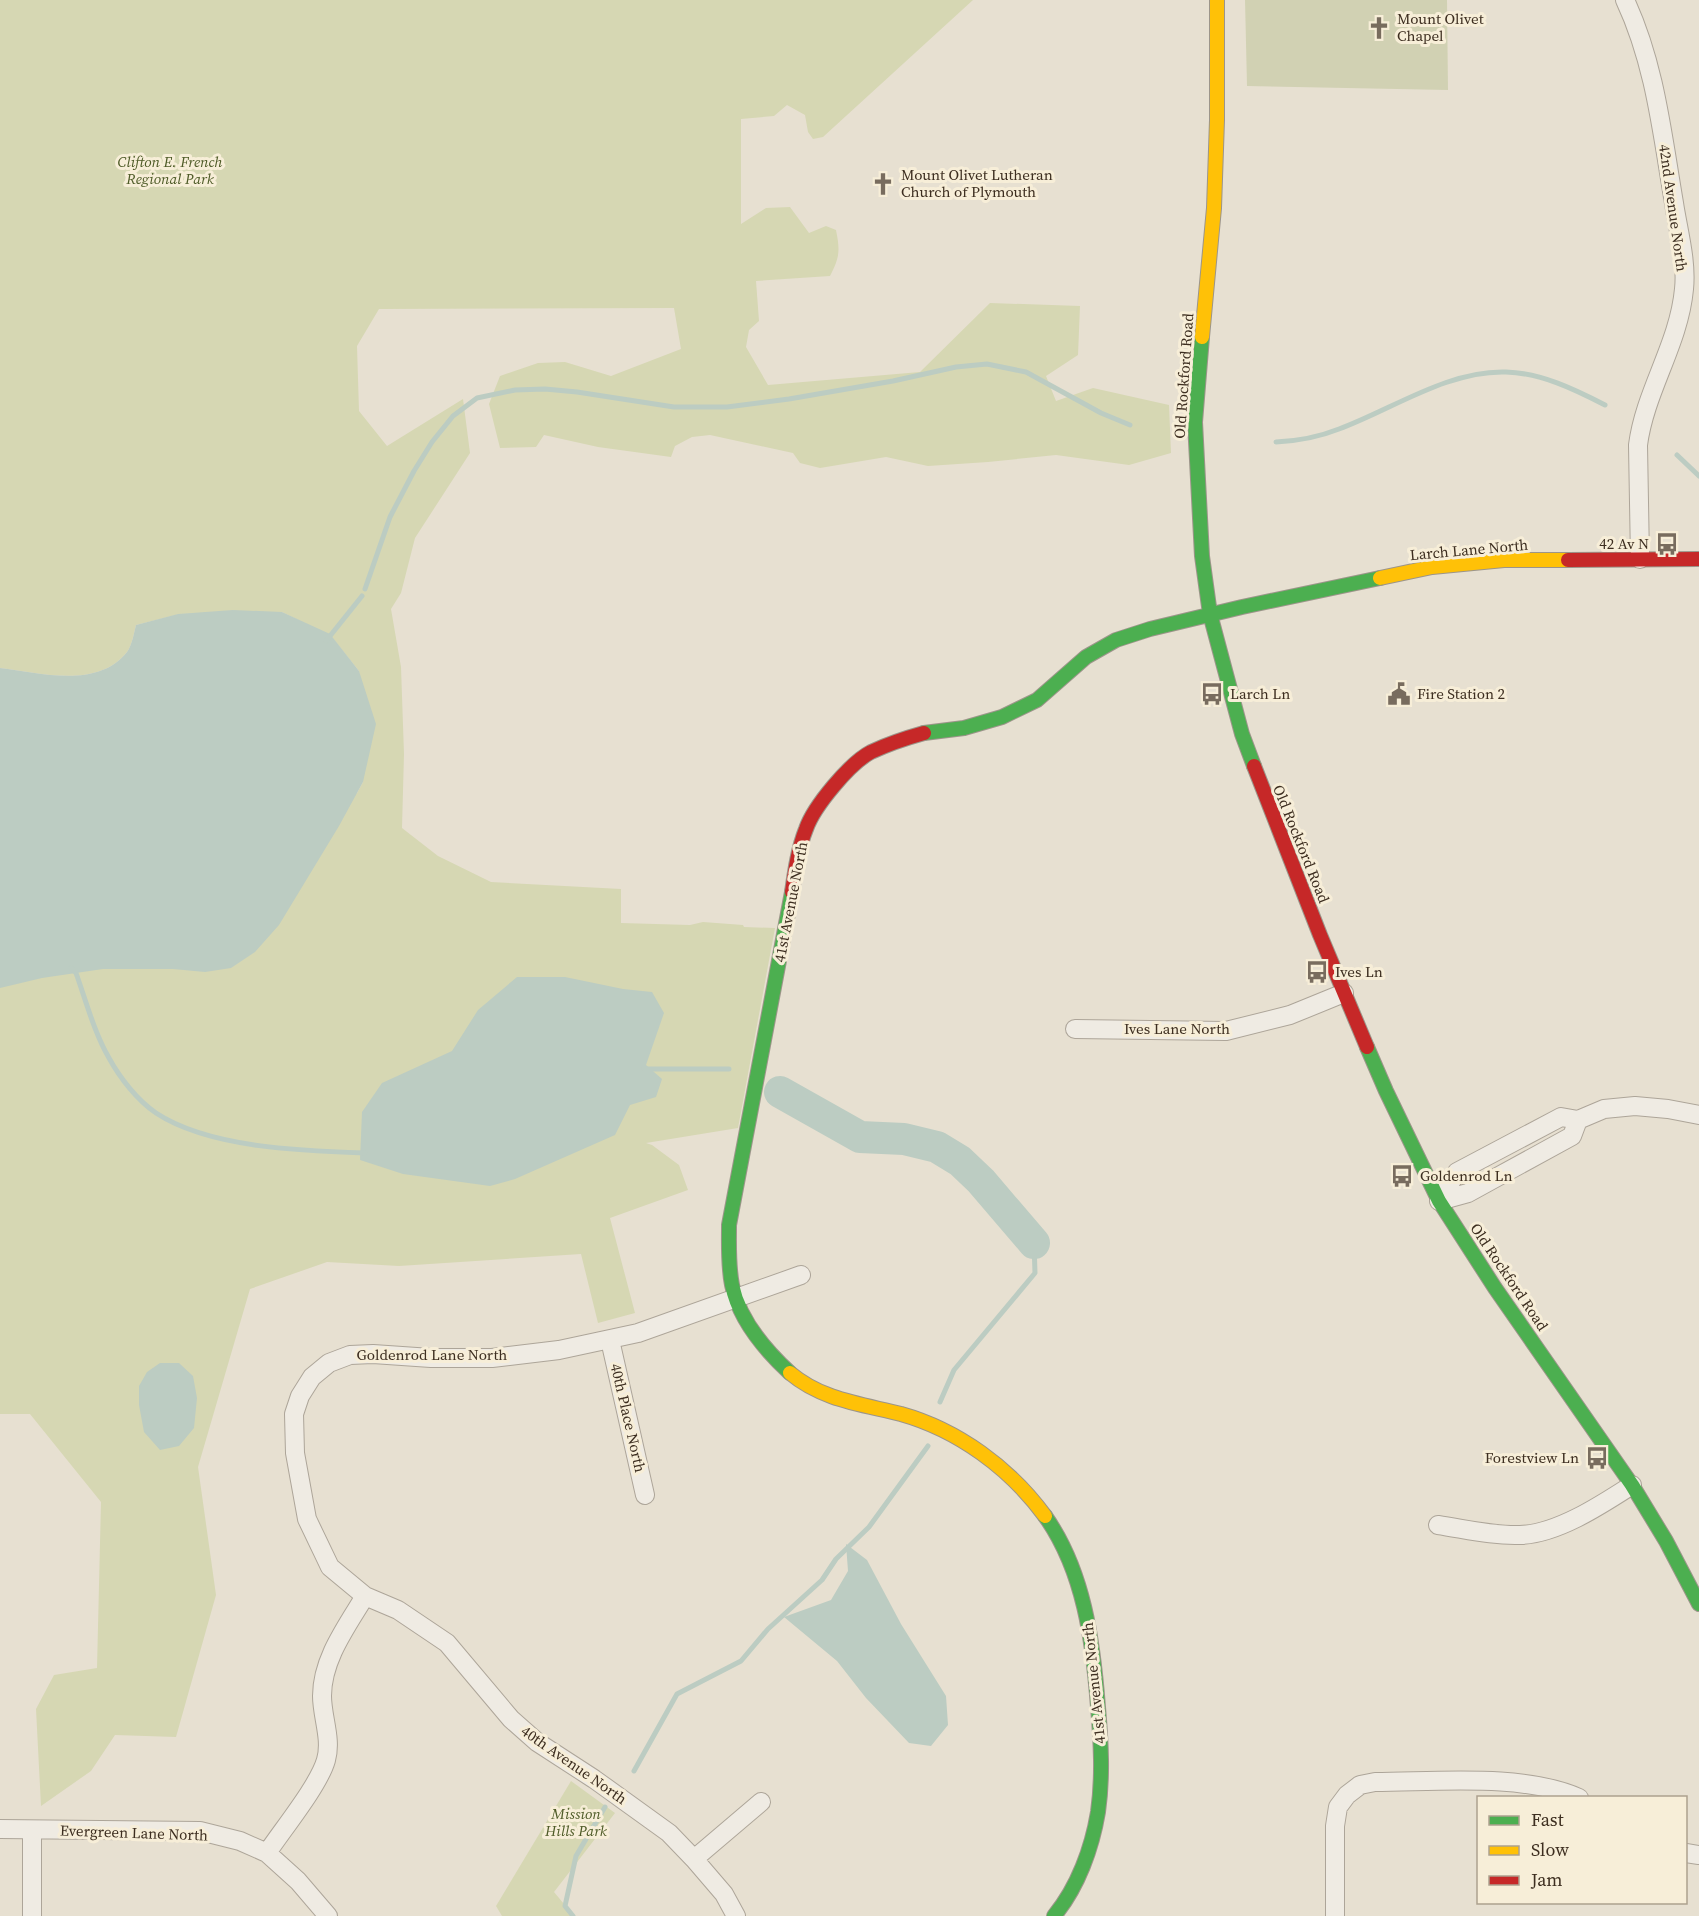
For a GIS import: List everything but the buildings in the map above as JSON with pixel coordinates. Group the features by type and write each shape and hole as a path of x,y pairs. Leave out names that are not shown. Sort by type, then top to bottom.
{"street":[{"name":"Old Rockford Road","path":"1216,0 1217,120 1214,208 1195,422 1202,556 1210,614 1242,734 1344,993 1386,1091 1439,1201 1495,1288 1632,1485 1666,1541 1699,1604"},
{"name":"42nd Avenue North","path":"1625,0 1639,30 1656,96 1682,256 1692,288 1644,409 1640,427 1638,445 1640,559"},
{"name":"Larch Lane North","path":"1210,614 1432,567 1504,560 1699,559"},
{"name":"41st Avenue North","path":"1054,1916 1079,1876 1092,1840 1100,1801 1102,1760 1094,1656 1088,1615 1078,1579 1060,1540 1034,1501 1008,1475 958,1437 910,1417 847,1401 817,1390 792,1376 769,1353 736,1299 729,1257 729,1225 789,915 797,858 806,827 823,798 869,753 902,739 928,732 964,728 1002,717 1037,700 1086,657 1116,640 1149,629 1210,614"},
{"name":"Ives Lane North","path":"1075,1029 1226,1031 1290,1015 1344,993"},
{"path":"1439,1201 1456,1172 1561,1117 1578,1120 1604,1109 1635,1106 1699,1115"},
{"path":"736,1299 801,1275"},
{"name":"Goldenrod Lane North","path":"294,1414 300,1396 312,1377 329,1363 350,1355 492,1358 559,1350 638,1333 736,1299"},
{"name":"40th Place North","path":"610,1340 645,1495"},
{"name":"40th Avenue North","path":"294,1414 295,1453 307,1519 330,1567 365,1596 398,1610 447,1643 511,1719 537,1742 669,1833 724,1894 736,1916"},
{"path":"1438,1525 1496,1534 1521,1535 1546,1530 1569,1521 1632,1485"},
{"path":"267,1853 320,1775 326,1759 328,1742 322,1694 325,1672 339,1640 365,1596"},
{"path":"1335,1916 1335,1826 1338,1807 1347,1795 1360,1785 1375,1782 1496,1781 1562,1790 1577,1796"},
{"path":"694,1860 761,1802"},
{"name":"Evergreen Lane North","path":"0,1829 200,1831 240,1841 267,1853 298,1881 328,1916"},
{"path":"32,1830 32,1916"}],"green space":[{"name":"Clifton E. French Regional Park","path":"0,0 973,0 823,137 813,139 808,132 805,115 787,105 774,116 741,119 741,224 766,208 790,207 809,233 826,226 836,230 838,248 836,264 830,276 756,281 759,321 749,330 746,347 768,385 920,372 990,303 1080,306 1078,355 1046,376 1056,401 1093,388 1169,405 1171,453 1129,465 1056,455 928,466 886,457 820,468 800,463 793,453 710,435 692,437 675,446 671,457 598,447 544,435 536,447 500,448 489,404 500,376 538,363 565,362 611,376 681,349 674,308 379,309 357,346 359,411 387,446 463,399 470,453 415,538 401,593 391,609 401,667 404,754 402,828 438,856 491,882 621,889 621,923 690,925 703,922 775,928 738,1128 646,1143 679,1165 688,1190 610,1218 635,1313 598,1323 581,1254 399,1266 327,1262 250,1289 198,1467 216,1595 176,1737 115,1735 91,1771 41,1806 36,1709 54,1675 97,1668 101,1502 30,1414 0,1414 0,956 357,793 363,782 359,671 331,636 282,612 180,614 136,625 127,652 115,664 85,675 51,675 0,668"},
{"path":"1245,0 1447,0 1448,90 1247,86"},
{"name":"Mission Hills Park","path":"571,1781 615,1813 554,1892 574,1916 502,1916 496,1906"}],"shaded area":[{"path":"233,610 282,612 330,634 359,671 376,724 363,782 279,925 255,952 231,968 205,972 173,969 103,969 42,978 0,988 0,668 51,675 85,675 115,664 127,652 136,625 178,614"},
{"path":"517,977 565,977 623,989 652,992 664,1013 646,1065 662,1079 656,1097 630,1105 615,1135 515,1179 490,1186 403,1174 360,1160 362,1112 382,1083 452,1051 478,1010"},
{"path":"160,1363 179,1363 193,1376 197,1398 194,1428 179,1446 160,1450 144,1432 139,1405 139,1386 147,1372"},
{"path":"846,1544 867,1560 901,1624 946,1696 948,1725 931,1746 909,1743 866,1698 837,1661 784,1617 831,1600 848,1571"}],"waterway":[{"path":"365,589 390,517 414,471 432,442 453,416 477,398 515,390 545,389 674,407 727,407 789,399 893,381 956,367 987,364 1026,372 1101,413 1130,425"},
{"path":"1276,442 1292,441 1331,432 1441,384 1484,373 1506,372 1532,375 1569,388 1605,405"},
{"path":"1677,455 1699,476"},
{"path":"326,641 362,596"},
{"path":"71,968 76,973 95,1027 113,1066 136,1095 156,1113 178,1125 229,1141 286,1149 365,1153"},
{"path":"644,1069 729,1069"},
{"path":"780,1092 860,1137 904,1139 937,1147 960,1161 981,1181 1034,1243"},
{"path":"940,1402 954,1370 1035,1273 1034,1243"},
{"path":"634,1771 677,1694 741,1661 768,1629 822,1580 836,1559 869,1527 928,1446"},
{"path":"573,1916 565,1906 576,1856 605,1807"}],"traffic: fast":[{"path":"1202,337 1195,422 1202,556 1210,614 1242,734 1254,766"},
{"path":"924,733 964,728 1002,717 1037,700 1086,657 1116,640 1150,629 1242,607 1380,578"},
{"path":"790,1373 754,1333 735,1298 729,1262 729,1225 792,892"},
{"path":"1367,1047 1439,1201 1495,1288 1632,1485 1666,1541 1699,1604"},
{"path":"1045,1516 1069,1560 1084,1607 1096,1682 1101,1760 1100,1799 1092,1839 1077,1880 1054,1916"}],"traffic: slow":[{"path":"1202,337 1214,208 1217,0"},
{"path":"1380,578 1432,567 1504,560 1568,560"},
{"path":"790,1373 802,1382 829,1395 901,1414 943,1430 999,1467 1016,1482 1045,1516"}],"traffic: jam":[{"path":"1568,560 1699,559"},
{"path":"792,892 799,852 806,829 834,786 853,765 871,752 924,733"},
{"path":"1254,766 1320,935 1367,1047"}],"place":[{"name":"Mount Olivet Chapel","path":"1379,28"},
{"name":"Mount Olivet Lutheran Church of Plymouth","path":"883,184"},
{"name":"42 Av N","path":"1667,544"},
{"name":"Larch Ln","path":"1212,694"},
{"name":"Fire Station 2","path":"1399,694"},
{"name":"Ives Ln","path":"1317,972"},
{"name":"Goldenrod Ln","path":"1402,1176"},
{"name":"Forestview Ln","path":"1597,1458"}]}
